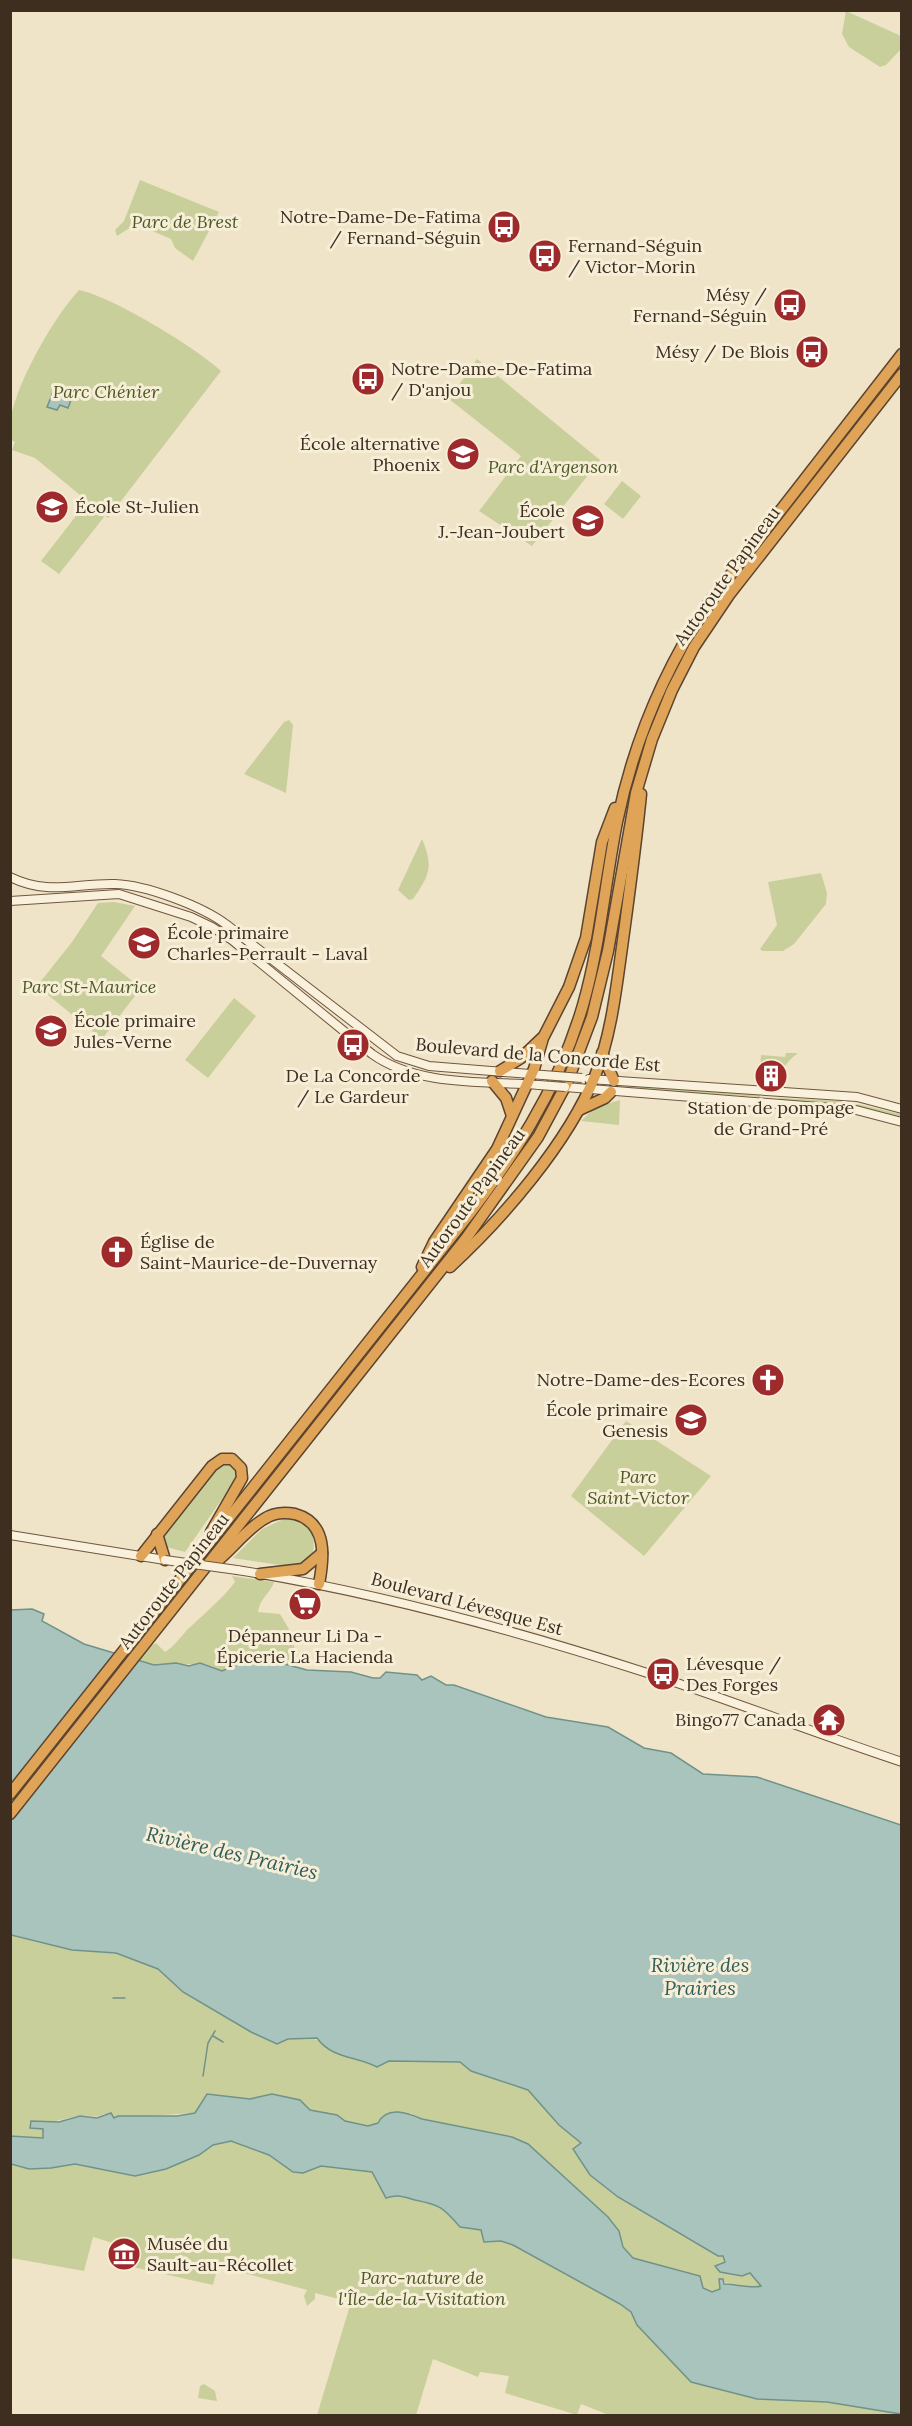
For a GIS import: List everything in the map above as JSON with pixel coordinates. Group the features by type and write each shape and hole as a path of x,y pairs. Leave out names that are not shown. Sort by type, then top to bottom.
{"highway":[{"name":"Autoroute Papineau","path":"10,1794 200,1554 519,1167 567,1083 592,1017 603,975 639,758 658,691 697,621 729,575 902,354"},
{"name":"Autoroute Papineau","path":"639,758 669,696 707,627 745,574 902,374"},
{"path":"418,1288 434,1242 490,1163 529,1079 543,1038 566,994 578,963 589,923 602,842 639,758"},
{"path":"418,1288 479,1239 557,1143 579,1110 586,1084 602,1053 617,978 639,758"},
{"path":"500,1071 521,1058 543,1038"},
{"path":"579,1110 589,1107 613,1086 602,1053"},
{"path":"492,1081 506,1098 512,1116"},
{"name":"Autoroute Papineau","path":"10,1814 194,1582 418,1288"},
{"path":"141,1556 216,1462 225,1458 235,1460 241,1468 242,1478 200,1554"},
{"path":"194,1582 258,1522 277,1514 296,1514 309,1521 320,1536 322,1552 319,1584"},
{"path":"157,1534 165,1560"},
{"path":"260,1574 303,1569 322,1552"}],"street":[{"name":"Boulevard de la Concorde Est","path":"10,877 45,889 106,884 129,886 203,911 227,925 396,1056 429,1066 500,1071 529,1079 539,1085 613,1086 856,1110 902,1122"},
{"name":"Boulevard de la Concorde Est","path":"10,901 119,894 184,914 220,932 388,1064 422,1075 492,1081 529,1079 543,1075 586,1084"},
{"name":"Boulevard de la Concorde Est","path":"613,1086 856,1097 902,1109"},
{"name":"Boulevard Lévesque Est","path":"10,1535 319,1584 467,1620 598,1658 902,1762"}],"green space":[{"path":"846,11 901,36 901,49 886,65 880,67 849,47 842,34"},
{"name":"Parc de Brest","path":"140,180 219,212 193,261 175,248 171,239 136,224 117,236 115,230 124,221"},
{"name":"Parc Chénier","path":"79,290 132,312 193,349 221,371 108,518 35,458 12,450 15,442 11,440 10,420 21,385 48,332"},
{"name":"Parc d'Argenson","path":"477,359 600,460 532,546 479,511 521,456 449,399"},
{"path":"622,481 641,496 623,519 604,504"},
{"path":"86,503 104,517 59,574 41,561"},
{"path":"289,720 293,725 286,793 244,774 284,722"},
{"path":"422,839 428,857 428,871 413,899 409,900 398,890"},
{"path":"821,873 827,893 826,904 794,944 783,951 762,951 760,949 777,925 768,882"},
{"name":"Parc St-Maurice","path":"114,902 135,906 101,956 141,988 102,1039 37,986 72,942 98,903"},
{"path":"234,998 256,1016 208,1078 185,1060"},
{"path":"786,1053 798,1053 786,1065 771,1087 759,1086 761,1055 785,1057"},
{"path":"600,1084 760,1094 760,1097 600,1087"},
{"path":"779,1098 842,1101 842,1106 779,1101"},
{"path":"620,1100 619,1125 581,1121 596,1107"},
{"path":"857,1104 901,1114 901,1119 856,1107"},
{"name":"Parc Saint-Victor","path":"626,1421 711,1476 644,1556 571,1496"},
{"path":"227,1464 234,1467 237,1474 236,1479 185,1552 166,1547 164,1535 215,1471"},
{"path":"286,1518 304,1524 313,1539 313,1552 300,1565 293,1567 233,1558 262,1529"},
{"path":"232,1576 274,1582 258,1612 280,1614 289,1629 300,1666 291,1666 272,1657 263,1656 245,1660 222,1671 205,1664 154,1665 139,1660 149,1647 156,1643 165,1652 172,1647 230,1589 235,1582"},
{"path":"10,1935 72,1949 116,1953 158,1969 183,1992 276,2044 291,2039 313,2039 347,2056 377,2067 389,2061 460,2062 471,2071 528,2090 559,2125 582,2143 574,2149 590,2175 619,2197 718,2256 723,2256 725,2262 718,2263 749,2273 761,2286 754,2288 723,2282 720,2289 712,2292 703,2288 701,2278 633,2258 623,2247 619,2231 608,2217 528,2144 512,2137 422,2119 410,2113 368,2126 344,2121 337,2115 318,2113 310,2110 300,2100 272,2094 250,2099 207,2095 195,2113 114,2118 104,2114 95,2117 80,2116 46,2122 43,2138 11,2136"},
{"name":"Parc-nature de l'Île-de-la-Visitation","path":"231,2141 269,2155 293,2172 303,2173 321,2166 372,2172 386,2198 401,2196 436,2205 460,2227 481,2230 484,2242 501,2241 513,2245 620,2304 631,2312 703,2384 757,2399 827,2402 884,2409 901,2415 611,2416 581,2404 577,2415 505,2393 509,2376 480,2372 478,2377 433,2359 416,2415 317,2415 351,2302 315,2293 315,2299 307,2306 304,2296 307,2290 218,2266 213,2285 115,2263 119,2245 93,2237 84,2271 11,2258 11,2164 29,2169 75,2164 135,2176 199,2155 213,2145"},
{"path":"204,2384 215,2391 217,2401 198,2398 200,2386"}],"water":[{"path":"55,387 65,391 63,397 71,400 68,408 60,405 57,410 47,407"},
{"name":"Rivière des Prairies","path":"32,1609 44,1614 42,1621 84,1644 154,1665 176,1663 189,1666 200,1663 222,1671 258,1656 270,1656 281,1663 307,1670 351,1672 373,1678 380,1678 386,1672 417,1675 422,1680 431,1676 446,1685 454,1685 546,1717 608,1727 644,1748 671,1753 703,1774 757,1777 901,1825 901,2414 827,2402 757,2399 691,2382 637,2325 631,2312 620,2304 513,2245 501,2241 484,2242 481,2230 460,2227 436,2205 401,2196 386,2198 372,2172 321,2166 303,2173 293,2172 269,2155 231,2141 213,2145 199,2155 166,2169 135,2176 75,2164 29,2169 11,2164 10,2136 43,2138 43,2129 30,2128 31,2121 59,2122 80,2116 97,2118 111,2113 114,2118 118,2116 177,2116 195,2113 207,2094 250,2099 272,2094 300,2100 310,2110 337,2115 345,2121 368,2126 378,2123 387,2114 398,2112 512,2137 528,2144 608,2217 619,2231 623,2247 633,2258 700,2276 703,2288 712,2292 720,2289 719,2279 723,2279 724,2284 761,2286 750,2273 742,2276 720,2272 715,2266 725,2262 723,2256 718,2256 618,2197 590,2175 573,2149 581,2143 559,2125 528,2090 471,2071 460,2062 389,2061 377,2067 337,2054 317,2038 288,2039 277,2044 251,2032 183,1992 158,1969 116,1953 72,1950 11,1935 11,1610"}],"waterway":[{"path":"113,1998 125,1998"},
{"path":"203,2076 208,2043 215,2031"},
{"path":"213,2036 223,2042"}],"place":[{"name":"Notre-Dame-De-Fatima / Fernand-Séguin","path":"504,227"},
{"name":"Fernand-Séguin / Victor-Morin","path":"545,256"},
{"name":"Mésy / Fernand-Séguin","path":"790,305"},
{"name":"Mésy / De Blois","path":"812,352"},
{"name":"Notre-Dame-De-Fatima / D'anjou","path":"368,379"},
{"name":"École alternative Phoenix","path":"463,454"},
{"name":"École St-Julien","path":"52,507"},
{"name":"École J.-Jean-Joubert","path":"588,521"},
{"name":"École primaire Charles-Perrault - Laval","path":"144,943"},
{"name":"École primaire Jules-Verne","path":"51,1031"},
{"name":"De La Concorde / Le Gardeur","path":"353,1045"},
{"name":"Station de pompage de Grand-Pré","path":"771,1076"},
{"name":"Église de Saint-Maurice-de-Duvernay","path":"117,1252"},
{"name":"Notre-Dame-des-Ecores","path":"768,1380"},
{"name":"École primaire Genesis","path":"691,1420"},
{"name":"Dépanneur Li Da - Épicerie La Hacienda","path":"305,1604"},
{"name":"Lévesque / Des Forges","path":"663,1674"},
{"name":"Bingo77 Canada","path":"829,1720"},
{"name":"Musée du Sault-au-Récollet","path":"124,2254"}]}
